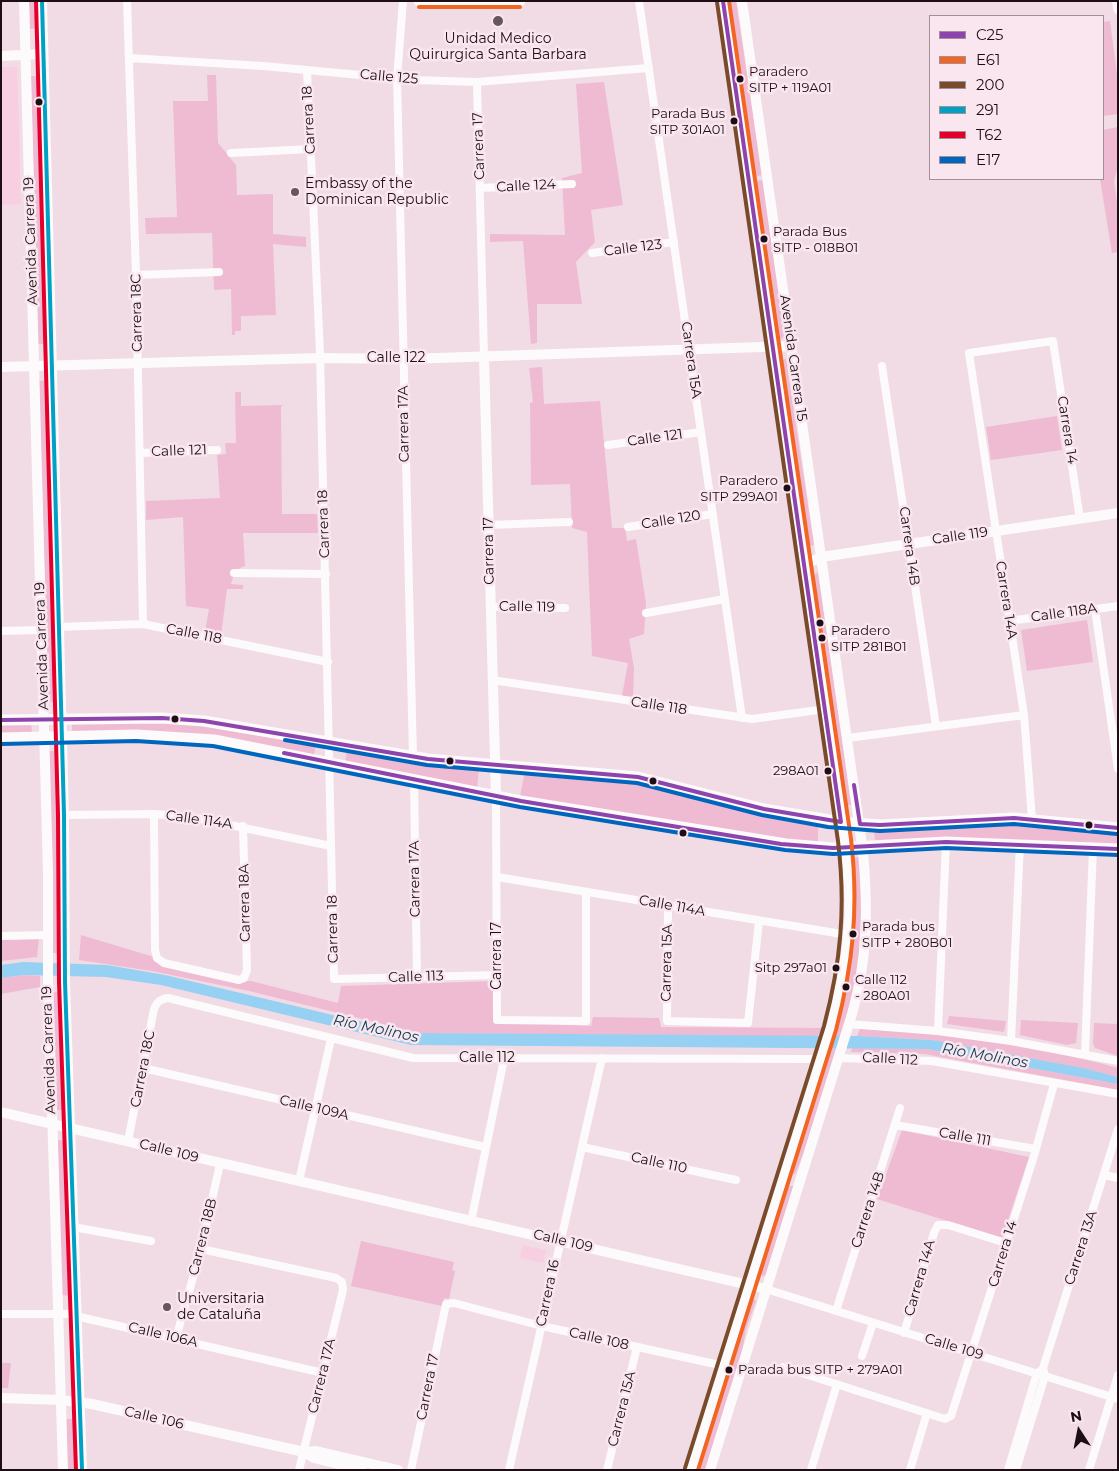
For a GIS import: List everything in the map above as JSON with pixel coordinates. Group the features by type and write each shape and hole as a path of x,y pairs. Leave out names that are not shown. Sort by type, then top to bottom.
{"main road":[{"name":"Avenida Carrera 19","path":"24,1 44,719 51,1123 63,1470"},
{"name":"Avenida Carrera 19","path":"42,1 64,815 65,977 69,1128 82,1470"},
{"path":"419,1 520,1"},
{"name":"Avenida Carrera 15","path":"691,1470 830,1028 844,972 848,935 849,894 826,709 724,1"},
{"name":"Avenida Carrera 15","path":"710,1470 861,983 866,948 867,905 860,824 742,1"},
{"path":"1117,1 1118,9"},
{"path":"1,56 43,54"},
{"name":"Calle 122","path":"1,367 320,358 403,359 484,357 689,348 791,346"},
{"name":"Carrera 17","path":"484,357 496,796"},
{"name":"Calle 119","path":"804,565 821,557 1118,513"},
{"path":"1,720 61,718 192,720 330,742 413,758 638,777 764,809 860,824 880,825 993,818 1032,819 1118,828"},
{"path":"1,738 136,735 194,737 496,796 757,840 828,848 946,842 1118,850"},
{"name":"Calle 109","path":"1,1112 471,1222 559,1240 766,1290"},
{"path":"794,1141 794,1152 787,1177 792,1182 797,1180 803,1158 811,1146"},
{"name":"Calle 106","path":"1,1398 80,1402 304,1452 316,1451 398,1470"},
{"name":"Calle 106","path":"304,1452 314,1458 362,1470"}],"street":[{"name":"Carrera 18C","path":"127,1 136,275 143,624"},
{"name":"Carrera 17A","path":"403,1 397,78 413,758"},
{"name":"Carrera 15A","path":"639,1 742,718"},
{"name":"Calle 125","path":"129,58 397,78 477,82 649,68"},
{"name":"Carrera 18","path":"307,70 320,358 334,979"},
{"name":"Carrera 17","path":"477,82 484,357"},
{"path":"231,152 310,149"},
{"name":"Calle 124","path":"480,188 572,184"},
{"name":"Calle 123","path":"592,253 674,242"},
{"path":"136,275 219,272"},
{"name":"Carrera 14A","path":"1032,819 1024,714 969,353 1053,341"},
{"name":"Carrera 14","path":"1053,341 1080,519"},
{"name":"Carrera 14B","path":"882,366 936,726"},
{"name":"Calle 121","path":"608,445 701,432"},
{"name":"Calle 121","path":"140,453 217,450"},
{"name":"Calle 120","path":"628,527 713,514"},
{"path":"489,525 568,522"},
{"path":"234,573 326,574"},
{"path":"646,613 725,598"},
{"name":"Calle 118A","path":"1009,621 1118,606"},
{"name":"Calle 119","path":"490,607 564,608"},
{"path":"1095,609 1118,769"},
{"name":"Calle 118","path":"58,627 143,624 328,662"},
{"path":"1,631 41,630"},
{"name":"Calle 118","path":"492,680 742,718 760,719 826,709"},
{"path":"848,738 1024,714"},
{"name":"Carrera 17A","path":"414,780 417,977"},
{"name":"Carrera 17","path":"496,796 497,1020 586,1021 586,892"},
{"name":"Calle 114A","path":"64,815 154,814 191,817 243,826 331,846"},
{"name":"Carrera 18A","path":"154,814 155,950 157,958 164,963 234,980 244,978 246,970 243,826"},
{"path":"938,1032 946,842"},
{"path":"1011,1041 1020,844"},
{"path":"1085,1054 1093,848"},
{"name":"Calle 114A","path":"497,877 848,935"},
{"name":"Carrera 15A","path":"668,905 666,1021 748,1023 759,921"},
{"path":"1,936 48,935"},
{"name":"Calle 113","path":"334,979 497,975"},
{"name":"Carrera 18C","path":"128,1141 154,1009 156,1003 161,999"},
{"name":"Calle 112","path":"161,999 177,999 413,1058 504,1059 821,1055"},
{"path":"848,1026 938,1032 1011,1041 1118,1061"},
{"path":"299,1181 331,1039"},
{"name":"Calle 112","path":"840,1054 932,1061 1118,1094"},
{"name":"Carrera 16","path":"509,1470 542,1326 559,1240 602,1058"},
{"path":"471,1222 504,1059"},
{"name":"Calle 109A","path":"143,1068 485,1147"},
{"name":"Carrera 14","path":"927,1413 945,1419 953,1413 1036,1149 1054,1084"},
{"name":"Carrera 14B","path":"836,1311 900,1108"},
{"name":"Calle 111","path":"894,1125 1036,1149"},
{"name":"Carrera 13A","path":"1008,1470 1042,1372 1118,1129"},
{"name":"Calle 110","path":"582,1147 736,1180"},
{"name":"Carrera 18B","path":"176,1338 201,1249 220,1164"},
{"path":"1104,1175 1118,1178"},
{"name":"Carrera 14A","path":"904,1332 938,1225 948,1225 1006,1243"},
{"path":"73,1228 151,1241"},
{"name":"Carrera 17A","path":"201,1249 336,1278 342,1282 343,1290 299,1470"},
{"name":"Calle 109","path":"766,1290 1042,1372 1114,1398"},
{"name":"Calle 108","path":"446,1304 454,1303 542,1326 724,1366"},
{"name":"Carrera 17","path":"411,1470 446,1304"},
{"name":"Calle 106A","path":"1,1314 58,1314 76,1316 323,1372"},
{"path":"862,1356 873,1323"},
{"name":"Carrera 15A","path":"607,1470 637,1347"},
{"path":"783,1367 927,1413 910,1470"},
{"name":"Carrera 13A","path":"1016,1470 1042,1372"},
{"path":"1089,1470 1114,1398 1118,1375"},
{"path":"811,1470 837,1384"}],"shaded area":[{"path":"29,1 37,1 38,28 30,29"},
{"path":"728,1 736,1 762,175 753,177"},
{"path":"1110,21 1118,82 1118,114 1104,116 1104,22"},
{"path":"1,67 17,67 21,204 1,205"},
{"path":"207,75 216,75 218,143 236,165 237,195 273,194 273,234 306,237 306,247 273,244 276,315 241,316 241,331 235,331 235,335 232,335 231,289 214,290 212,233 146,234 145,218 177,217 173,101 208,101"},
{"path":"31,76 40,76 47,344 37,344"},
{"path":"604,82 623,205 591,210 595,242 576,262 582,304 537,304 537,343 531,344 523,241 490,242 490,234 565,235 562,178 582,173 576,84"},
{"path":"1118,127 1118,166 1114,181 1118,210 1118,252 1112,253 1100,180 1104,180 1104,130"},
{"path":"763,180 785,336 779,340 754,181"},
{"path":"786,359 814,545 804,547 780,360"},
{"path":"542,367 544,404 600,401 612,528 625,528 627,541 636,539 646,603 644,634 629,639 634,668 633,698 622,696 628,663 592,656 587,532 572,528 570,484 531,485 530,403 533,402 529,368"},
{"path":"48,380 56,702 48,702 39,381"},
{"path":"235,392 241,392 241,406 284,405 281,406 282,514 317,514 318,533 243,533 245,566 235,572 231,584 243,585 243,589 227,589 221,635 205,632 209,609 186,606 183,517 146,520 146,501 220,498 217,455 226,454 225,443 236,443"},
{"path":"1057,416 1062,450 991,460 986,427"},
{"path":"818,572 852,805 843,805 809,578"},
{"path":"1087,620 1093,662 1027,671 1021,630"},
{"path":"31,722 32,733 1,734 1,723"},
{"path":"72,722 192,723 316,743 314,756 267,746 72,733"},
{"path":"347,749 479,769 477,789 345,764"},
{"path":"48,751 59,751 61,953 52,953"},
{"path":"525,772 614,778 818,824 818,844 520,796"},
{"path":"1011,822 1118,832 1118,845 875,842 874,829"},
{"path":"860,857 862,893 858,975 841,1037 832,1037 844,996 851,945 850,858"},
{"path":"81,935 154,957 160,965 237,981 251,981 338,1003 341,986 495,981 498,1022 591,1026 593,1017 659,1018 661,1027 822,1028 817,1037 419,1033 249,991 152,971 79,960"},
{"path":"39,938 37,957 1,961 1,939"},
{"path":"24,975 40,976 40,987 1,994 1,978"},
{"path":"51,992 62,992 64,1110 54,1110"},
{"path":"949,1016 1006,1021 1004,1032 947,1024"},
{"path":"1021,1020 1078,1023 1076,1043 1067,1045 1020,1035"},
{"path":"1094,1023 1118,1024 1118,1056 1095,1048 1093,1043"},
{"path":"860,1029 990,1041 1118,1068 1118,1077 1082,1068 932,1040 857,1036"},
{"path":"837,1048 806,1148 795,1174 792,1173 800,1140 828,1049"},
{"path":"852,1048 927,1049 1118,1084 1118,1090 925,1054 851,1052"},
{"path":"902,1130 1029,1157 1002,1238 877,1199"},
{"path":"57,1140 67,1141 71,1296 61,1295"},
{"path":"786,1183 790,1186 795,1186 767,1275 762,1276 766,1245"},
{"path":"361,1241 454,1262 452,1270 455,1271 449,1299 444,1298 442,1306 351,1286"},
{"path":"522,1245 546,1250 543,1263 520,1258"},
{"path":"752,1297 756,1301 746,1329 742,1353 706,1470 696,1470 749,1298"},
{"path":"1,1363 11,1363 8,1388 1,1388"},
{"path":"66,1419 77,1419 77,1470 66,1470"}],"water":[{"name":"Río Molinos","path":"23,962 107,965 165,975 400,1031 419,1033 857,1036 932,1040 1083,1068 1118,1077 1118,1084 927,1049 411,1045 161,985 106,977 24,975 1,978 1,965"}],"transit line":[{"name":"T62","path":"36,1 58,815 59,982 76,1470"},
{"name":"291","path":"42,1 64,815 65,982 82,1470"},
{"name":"C25","path":"1,720 162,718 204,721 428,759 638,777 764,809 841,822 723,1"},
{"name":"E61","path":"698,1470 836,1030 847,982 854,912 851,839 729,1"},
{"name":"200","path":"685,1468 824,1026 838,957 842,912 838,841 717,2"},
{"name":"E61","path":"419,7 520,7"},
{"name":"E17","path":"285,740 427,765 637,783 762,815 828,827 880,831 1014,824 1117,834"},
{"name":"E17","path":"1,744 136,741 213,746 520,807 785,850 833,854 946,848 1118,855"},
{"name":"C25","path":"284,753 521,801 781,844 833,848 946,842 1118,849"},
{"name":"C25","path":"854,785 860,824 880,825 1014,818 1118,828"}],"place":[{"name":"Unidad Medico Quirurgica Santa Barbara","path":"498,21"},
{"name":"Paradero SITP + 119A01","path":"740,79"},
{"name":"Parada Bus SITP 301A01","path":"734,121"},
{"name":"Embassy of the Dominican Republic","path":"295,192"},
{"name":"Parada Bus SITP - 018B01","path":"764,239"},
{"name":"Paradero SITP 299A01","path":"787,488"},
{"name":"Paradero SITP 281B01","path":"822,638"},
{"name":"298A01","path":"828,771"},
{"name":"Parada bus SITP + 280B01","path":"853,934"},
{"name":"Sitp 297a01","path":"836,968"},
{"name":"Calle 112 - 280A01","path":"846,987"},
{"name":"Universitaria de Cataluña","path":"167,1307"},
{"name":"Parada bus SITP + 279A01","path":"729,1370"}]}
